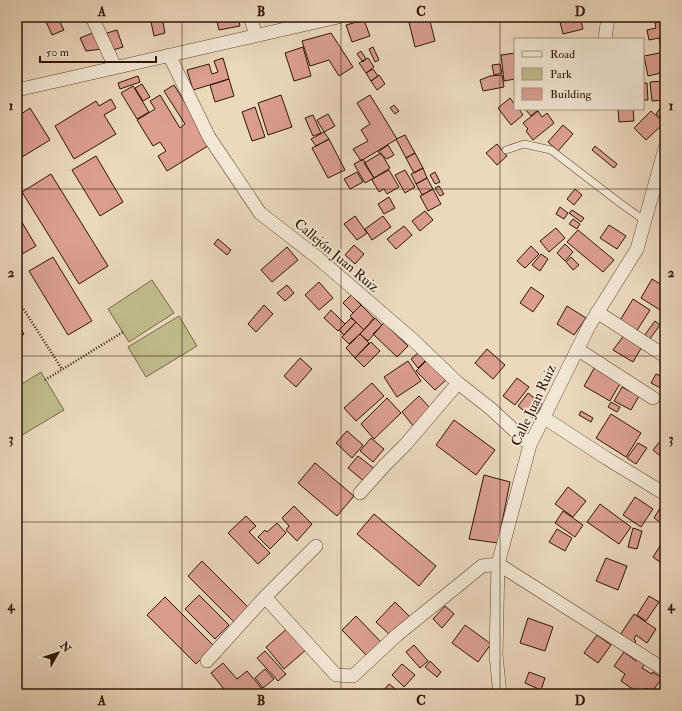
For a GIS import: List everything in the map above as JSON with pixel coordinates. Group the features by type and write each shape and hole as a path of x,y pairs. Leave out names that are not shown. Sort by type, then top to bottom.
{"street":[{"path":"92,17 115,67"},
{"path":"250,17 256,35"},
{"path":"17,90 338,17"},
{"path":"605,38 608,17"},
{"name":"Callejón Juan Ruiz","path":"169,55 209,137 260,213 318,258 365,298 412,339 458,384 490,408 530,445"},
{"name":"Calle Juan Ruiz","path":"500,694 496,655 498,564 530,445 588,326 637,249 665,148"},
{"path":"597,312 665,356"},
{"path":"577,349 652,398"},
{"path":"360,493 406,444 458,384"},
{"path":"544,417 606,458 665,494"},
{"path":"207,661 265,597 316,546"},
{"path":"265,597 336,674 353,676 397,635 482,566 498,564 665,670"}],"lane":[{"path":"506,150 524,144 551,150 645,221"}],"path":[{"path":"17,299 62,370"},
{"path":"46,380 123,332"}],"green space":[{"path":"152,280 174,313 129,342 108,309"},
{"path":"179,316 197,346 146,377 128,347"},
{"path":"41,372 64,410 17,438 17,387"}],"building":[{"path":"44,17 64,17 65,18 59,20 64,30 52,35"},
{"path":"150,17 162,17 165,33 154,36"},
{"path":"238,17 240,26 219,30 216,18"},
{"path":"429,17 435,41 415,47 408,18"},
{"path":"580,17 583,29 563,34 559,18"},
{"path":"364,20 370,36 352,42 346,25"},
{"path":"665,21 665,46 661,47 659,38 649,40 647,30 656,28 655,23"},
{"path":"117,30 123,47 113,50 107,33"},
{"path":"95,32 102,49 86,51 80,38"},
{"path":"331,33 353,67 339,76 329,60 310,66 302,41"},
{"path":"303,47 311,76 294,81 285,53"},
{"path":"373,47 379,60 375,62 369,49"},
{"path":"361,51 366,59 363,62 357,54"},
{"path":"665,52 665,72 648,76 644,56"},
{"path":"514,53 514,79 504,81 501,55"},
{"path":"223,58 229,79 193,90 187,70 209,64 212,74 218,72 214,61"},
{"path":"368,58 374,67 366,73 359,63"},
{"path":"500,64 502,73 494,75 492,65"},
{"path":"373,69 378,76 371,81 366,73"},
{"path":"379,75 385,84 377,90 371,81"},
{"path":"502,75 504,87 483,91 480,80 490,76"},
{"path":"138,76 140,82 120,89 118,83"},
{"path":"229,79 234,96 215,102 210,85"},
{"path":"665,81 665,100 652,101 650,82"},
{"path":"644,83 647,83 648,100 644,100"},
{"path":"142,84 150,97 143,101 135,88"},
{"path":"174,85 211,144 167,171 158,156 166,151 160,142 153,146 137,120 155,109 150,101 160,95 180,128 185,124 164,91"},
{"path":"133,86 149,112 137,119 121,93"},
{"path":"281,95 292,127 268,135 258,103"},
{"path":"370,95 397,139 361,161 353,149 368,141 361,130 370,124 357,103"},
{"path":"510,98 514,104 514,110 520,110 523,115 511,125 498,108"},
{"path":"111,99 116,108 104,115 116,134 74,159 55,126 96,101 99,106"},
{"path":"663,104 665,106 665,121 656,114"},
{"path":"394,105 399,111 395,114 390,108"},
{"path":"255,107 265,137 252,141 242,112"},
{"path":"30,108 50,140 17,160 17,117"},
{"path":"526,110 538,110 531,116"},
{"path":"618,110 633,110 634,121 619,122"},
{"path":"538,111 542,117 547,113 554,123 533,140 526,131 528,129 523,123"},
{"path":"651,111 664,123 646,140 634,128"},
{"path":"328,114 335,126 324,132 317,120"},
{"path":"313,115 321,133 313,136 305,118"},
{"path":"563,125 573,134 558,151 548,142"},
{"path":"324,132 329,139 316,146 311,139"},
{"path":"405,135 415,153 406,158 396,139"},
{"path":"329,139 345,170 328,178 312,148"},
{"path":"497,144 507,156 497,165 486,153"},
{"path":"388,145 394,155 387,159 378,152"},
{"path":"595,146 617,164 614,168 592,150"},
{"path":"381,153 390,168 374,178 364,163"},
{"path":"415,153 423,168 414,173 406,158"},
{"path":"96,156 123,202 100,216 72,170"},
{"path":"363,159 374,178 365,183 354,164"},
{"path":"423,168 427,178 416,184 411,174"},
{"path":"389,170 399,187 387,194 384,189 379,192 372,180"},
{"path":"405,170 415,187 405,193 395,175"},
{"path":"357,172 363,182 350,189 344,179"},
{"path":"435,172 440,182 435,184 430,175"},
{"path":"51,174 108,266 79,284 22,192"},
{"path":"427,178 433,189 422,195 416,184"},
{"path":"439,186 444,194 440,196 435,188"},
{"path":"433,189 441,204 428,211 420,196"},
{"path":"575,189 582,195 574,205 567,199"},
{"path":"389,197 395,208 384,214 378,204"},
{"path":"560,207 568,213 564,219 556,214"},
{"path":"572,210 584,218 581,222 569,213"},
{"path":"425,211 433,220 420,231 412,221"},
{"path":"17,214 36,246 17,257"},
{"path":"355,216 367,233 357,240 344,224"},
{"path":"383,216 391,227 372,240 365,229"},
{"path":"573,219 580,224 577,229 569,224"},
{"path":"609,225 626,236 617,249 600,238"},
{"path":"404,226 412,235 396,249 387,239"},
{"path":"556,228 565,238 549,252 540,241"},
{"path":"578,230 614,260 603,272 567,242"},
{"path":"218,239 231,250 227,255 214,244"},
{"path":"565,244 573,252 565,261 557,253"},
{"path":"354,245 364,254 355,264 345,255"},
{"path":"531,246 539,254 525,268 517,261"},
{"path":"287,247 298,260 272,282 261,270"},
{"path":"541,254 548,259 540,271 532,265"},
{"path":"53,257 92,321 68,335 29,271"},
{"path":"571,257 579,265 573,270 566,262"},
{"path":"652,279 665,287 665,313 641,298"},
{"path":"319,282 333,298 319,310 305,295"},
{"path":"287,285 294,293 285,301 277,293"},
{"path":"531,287 544,296 533,312 520,303"},
{"path":"351,295 361,305 353,313 343,303"},
{"path":"633,299 650,310 636,332 619,322"},
{"path":"264,305 273,314 256,332 248,324"},
{"path":"361,305 374,318 364,330 350,316"},
{"path":"567,306 586,318 574,335 557,324"},
{"path":"331,310 345,324 338,331 324,318"},
{"path":"351,318 356,322 344,335 339,330"},
{"path":"375,318 382,325 368,341 360,334"},
{"path":"655,321 660,325 649,340 644,336"},
{"path":"356,322 364,330 349,344 342,337"},
{"path":"17,323 24,334 17,339"},
{"path":"384,323 408,346 397,357 373,334"},
{"path":"360,334 369,343 355,358 346,348"},
{"path":"625,334 643,345 633,362 613,350"},
{"path":"371,342 380,351 364,367 355,358"},
{"path":"487,349 505,365 493,379 475,363"},
{"path":"419,352 426,360 418,368 411,359"},
{"path":"300,358 312,369 296,387 284,376"},
{"path":"429,358 448,378 435,390 416,371"},
{"path":"408,361 421,381 397,397 384,377"},
{"path":"596,365 622,380 610,401 584,386"},
{"path":"656,374 665,378 664,390 651,383"},
{"path":"517,378 529,387 515,405 503,396"},
{"path":"372,383 384,396 356,421 344,408"},
{"path":"622,387 639,396 631,410 614,401"},
{"path":"528,393 543,405 533,418 518,406"},
{"path":"419,396 432,410 414,427 402,412"},
{"path":"387,398 401,413 374,439 361,424"},
{"path":"611,402 620,407 617,412 608,407"},
{"path":"581,411 593,418 591,422 579,415"},
{"path":"611,414 641,433 626,457 596,438"},
{"path":"454,420 495,450 476,475 436,445"},
{"path":"347,431 363,445 352,458 336,443"},
{"path":"665,435 665,460 653,450"},
{"path":"371,438 384,449 373,462 360,451"},
{"path":"638,443 647,448 636,464 627,458"},
{"path":"358,456 376,470 366,483 348,468"},
{"path":"315,463 354,496 337,516 298,483"},
{"path":"484,475 510,482 498,543 469,539"},
{"path":"568,487 586,501 573,517 555,504"},
{"path":"635,497 653,509 641,527 623,515"},
{"path":"665,500 665,526 654,518"},
{"path":"600,504 631,527 619,544 587,522"},
{"path":"294,506 312,524 297,541 286,530 289,526 282,518"},
{"path":"563,511 583,525 575,537 555,523"},
{"path":"374,514 436,566 419,586 357,534"},
{"path":"246,516 256,526 249,532 270,553 258,564 228,533"},
{"path":"277,523 286,533 270,549 258,537 265,530 267,532"},
{"path":"633,528 642,531 637,549 628,547"},
{"path":"557,529 572,538 565,551 549,542"},
{"path":"660,546 665,550 665,566 653,557"},
{"path":"606,558 627,566 618,590 596,581"},
{"path":"202,561 249,608 235,623 188,576"},
{"path":"199,595 229,625 215,639 185,609"},
{"path":"649,596 659,602 646,621 637,615"},
{"path":"165,597 214,646 196,664 147,615"},
{"path":"395,602 410,617 391,636 376,622"},
{"path":"445,606 454,614 442,628 433,619"},
{"path":"634,614 656,629 647,643 636,635 634,639 636,641 634,644 620,635"},
{"path":"356,616 381,642 367,656 342,630"},
{"path":"528,618 553,627 545,651 520,643"},
{"path":"465,625 491,644 478,662 452,643"},
{"path":"289,627 308,648 284,669 266,647"},
{"path":"597,635 611,645 598,663 584,653"},
{"path":"414,645 428,661 420,668 406,652"},
{"path":"265,651 286,674 278,681 257,658"},
{"path":"624,652 636,661 637,659 645,664 642,668 652,674 653,672 662,678 652,692 646,688 642,694 640,694 621,681 625,674 614,666"},
{"path":"430,661 441,672 437,677 425,667"},
{"path":"223,663 237,679 247,671 263,690 258,694 228,694 211,673"},
{"path":"402,664 415,675 404,687 392,675"},
{"path":"265,669 274,679 263,688 255,678"},
{"path":"529,672 545,678 541,690 525,683"},
{"path":"389,684 398,691 395,694 380,694"}]}
